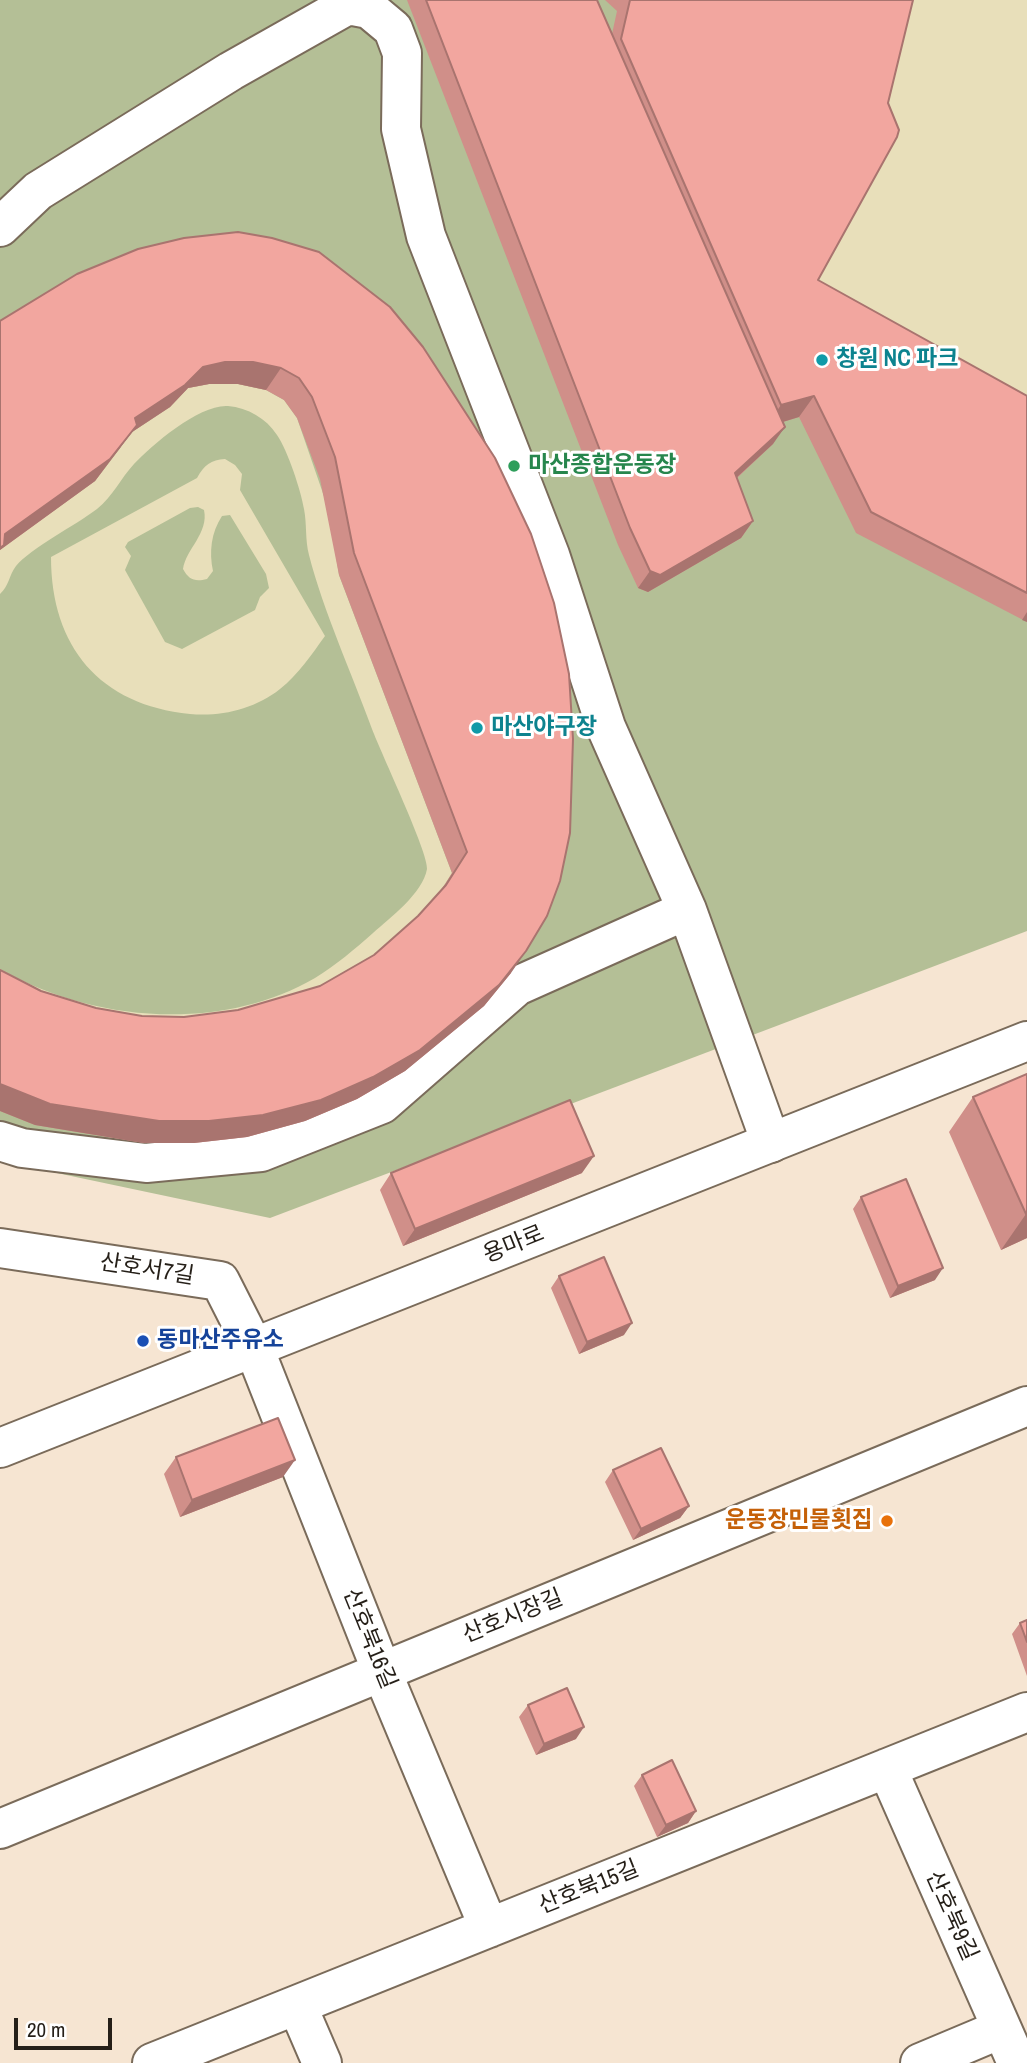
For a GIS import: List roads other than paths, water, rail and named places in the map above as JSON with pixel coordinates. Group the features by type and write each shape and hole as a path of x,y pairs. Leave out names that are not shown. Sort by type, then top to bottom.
{"street":[{"path":"0,228 38,191 348,2 369,9 393,29 402,53 401,129 426,236 550,555 606,727 687,910 771,1143"},
{"path":"0,1140 22,1148 145,1163 261,1152 382,1104 517,986 687,910"},
{"name":"용마로","path":"0,1448 1027,1041"},
{"name":"산호서7길","path":"0,1248 220,1281 254,1348"},
{"name":"산호북16길","path":"254,1348 382,1672 489,1928"},
{"name":"산호시장길","path":"0,1829 1027,1406"},
{"name":"산호북15길","path":"152,2063 1027,1712"},
{"name":"산호북9길","path":"887,1768 1017,2063"},
{"path":"297,2005 322,2063"},
{"path":"920,2063 1000,2029"}],"place":[{"name":"창원 NC 파크","path":"822,360"},
{"name":"마산종합운동장","path":"514,466"},
{"name":"마산야구장","path":"477,728"},
{"name":"동마산주유소","path":"143,1341"},
{"name":"운동장민물횟집","path":"887,1521"}]}
